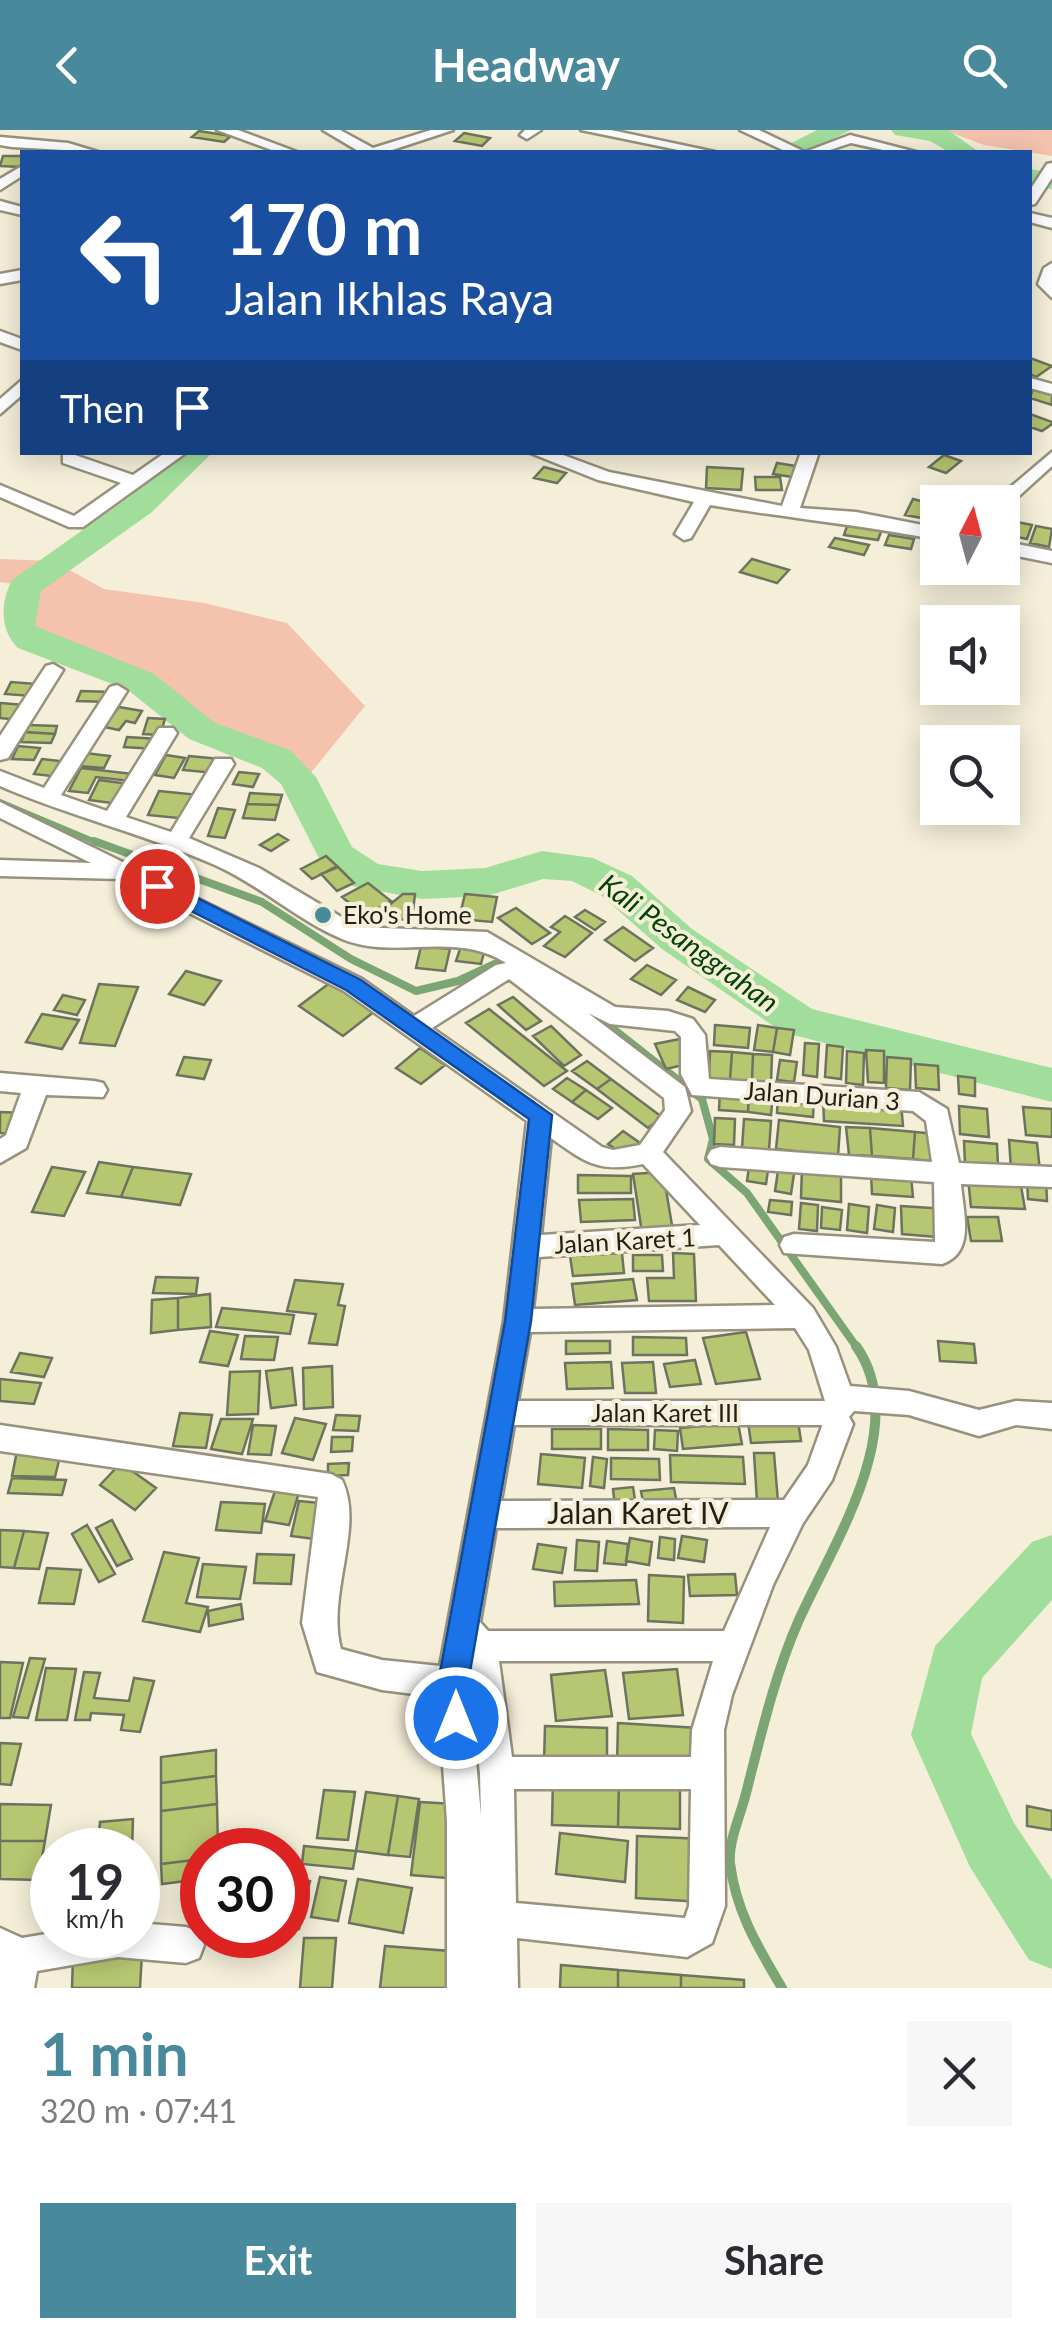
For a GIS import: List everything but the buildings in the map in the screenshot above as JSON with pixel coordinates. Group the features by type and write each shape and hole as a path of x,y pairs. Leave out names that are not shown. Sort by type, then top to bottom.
{"street":[{"path":"224,130 284,150"},
{"path":"330,130 367,150"},
{"path":"404,130 420,139"},
{"path":"379,150 446,130"},
{"path":"588,130 702,150"},
{"path":"746,130 793,150"},
{"path":"753,150 797,130"},
{"path":"818,150 850,139 900,150"},
{"path":"0,141 81,150"},
{"path":"667,150 682,144"},
{"path":"1052,268 1046,284 1052,293"},
{"path":"0,409 20,387"},
{"path":"0,490 76,523 174,455"},
{"path":"545,455 604,476 705,500 789,514 856,518 920,530"},
{"path":"789,514 805,455"},
{"path":"69,459 135,482"},
{"path":"1020,487 1050,463"},
{"path":"684,534 705,500"},
{"path":"1020,551 1052,557"},
{"path":"0,752 53,670"},
{"path":"47,800 118,690"},
{"path":"112,819 166,733"},
{"path":"0,778 47,800 176,842 223,764"},
{"path":"0,808 354,985 594,1155 613,1160 648,1154 678,1111 676,1094 518,971 504,971 416,1026"},
{"name":"Jalan Durian 3","path":"176,842 251,874 336,926 368,938 487,940 610,1015 684,1025 693,1035 694,1074 701,1088 919,1102 938,1116 947,1172"},
{"path":"0,868 130,872"},
{"path":"0,1082 94,1090"},
{"path":"0,1153 17,1141 37,1084"},
{"path":"500,1988 497,1773 473,1637 482,1515 518,1321 541,1115"},
{"path":"502,1918 688,1939 699,1930 707,1906 708,1730 732,1646 792,1514 834,1444 842,1404 822,1347 803,1316 648,1154"},
{"path":"720,1157 1052,1177"},
{"path":"794,1245 942,1253 952,1240 947,1172"},
{"name":"Jalan Karet 1","path":"524,1247 725,1234"},
{"path":"518,1321 803,1316"},
{"name":"Jalan Karet III","path":"500,1413 909,1403 979,1423 1016,1413 1052,1416"},
{"path":"0,1438 320,1484 331,1489 335,1504 318,1623 328,1662 382,1675 453,1683"},
{"name":"Jalan Karet IV","path":"482,1515 792,1514"},
{"path":"473,1637 732,1646"},
{"path":"464,1988 464,1821 453,1683 473,1637"},
{"path":"497,1773 707,1774"},
{"path":"12,1963 118,1939 180,1944"}],"shaded area":[{"path":"944,130 1052,130 1052,156 984,145"},
{"path":"0,559 53,561 104,589 204,603 287,623 365,706 301,785 280,755 208,737 122,673 42,643 9,616 21,585 0,582"}],"waterway":[{"name":"Kali Pesanggrahan","path":"792,150 838,130"},
{"name":"Kali Pesanggrahan","path":"904,130 937,134 963,150"},
{"name":"Kali Pesanggrahan","path":"1032,177 1052,181"},
{"name":"Kali Pesanggrahan","path":"194,455 140,505 24,587 17,630 31,640 141,682 202,731 276,759 297,777 336,855 367,876 422,885 487,882 542,865 579,868 617,886 677,939 798,1021 1052,1085"},
{"path":"0,802 100,844"},
{"path":"94,841 262,902 351,959 416,991 458,981 497,963 513,965"},
{"path":"593,1013 702,1099 713,1139 708,1159 747,1193 856,1347"},
{"path":"782,1988 743,1913 733,1881 731,1847 782,1664 846,1523 871,1449 876,1412 871,1378 856,1347"},
{"name":"Kali Pesanggrahan","path":"1052,1560 956,1665 941,1735 992,1845 1052,1937"}],"place":[{"name":"Eko's Home","path":"323,915"}],"route":[{"path":"157,886 354,985 541,1115 518,1321 453,1683 456,1718"}]}
